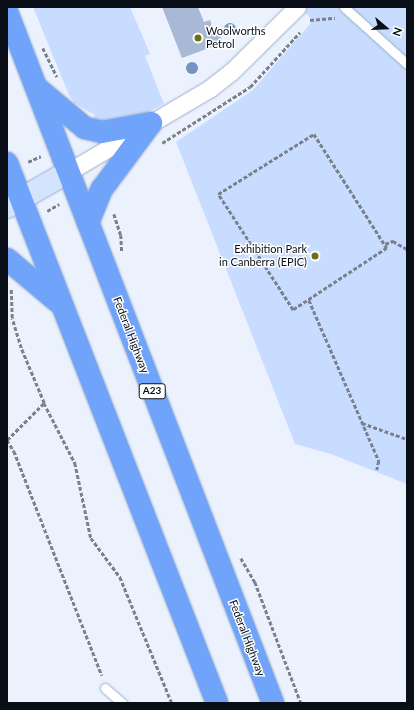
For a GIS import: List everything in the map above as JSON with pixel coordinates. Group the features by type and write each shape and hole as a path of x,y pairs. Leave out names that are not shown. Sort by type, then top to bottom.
{"highway":[{"name":"Federal Highway","path":"7,12 273,703"},
{"path":"36,87 85,128 108,131 150,123"},
{"path":"88,223 102,189 150,123"},
{"path":"7,162 14,203 30,221 217,703"},
{"path":"7,259 37,282 63,307"}],"street":[{"path":"14,203 209,89 231,72 296,7"}],"lane":[{"path":"344,7 407,64"},
{"path":"105,688 122,703"}],"path":[{"path":"314,134 385,244 387,248 293,310 218,194 314,134"},
{"path":"30,221 76,194"},
{"path":"385,244 393,241 407,249"},
{"path":"10,284 12,318 21,348 44,403 75,463 91,538 120,577 172,703"},
{"path":"309,300 379,461 376,470"},
{"path":"44,403 7,440 14,451 105,688"},
{"path":"362,423 407,439"},
{"path":"240,557 255,582 301,703"}],"shaded area":[{"path":"33,7 130,7 150,54 145,56 164,104 130,120 113,124 93,119 95,115 74,103 69,95"},
{"name":"Exhibition Park in Canberra (EPIC)","path":"296,7 407,7 407,484 331,454 295,444 176,142 253,90 311,23 309,16"}],"building":[{"path":"162,7 198,7 204,22 210,20 214,30 218,28 223,43 182,58"}],"place":[{"name":"Woolworths Petrol","path":"198,38"},
{"name":"Exhibition Park in Canberra (EPIC)","path":"315,256"}]}
